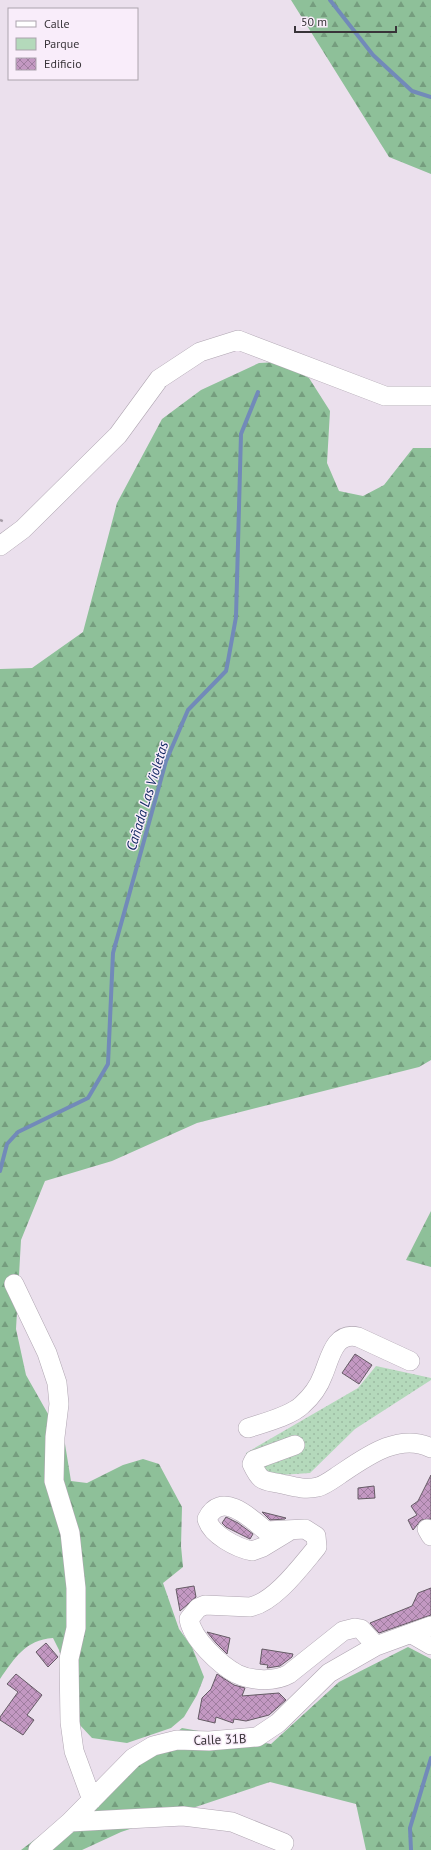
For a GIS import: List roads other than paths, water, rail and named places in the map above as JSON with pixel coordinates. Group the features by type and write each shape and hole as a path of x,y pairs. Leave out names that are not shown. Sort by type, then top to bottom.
{"street":[{"path":"0,546 23,529 118,435 159,379 200,352 238,340 385,396 431,396"},
{"path":"14,1284 46,1353 57,1383 59,1404 55,1437 54,1481 70,1533 76,1588 76,1628 69,1658 70,1722 74,1751 92,1800"},
{"path":"248,1428 301,1406 313,1394 323,1376 332,1349 346,1337 358,1337 410,1361"},
{"path":"295,1445 254,1460 252,1464 259,1477 265,1481 306,1489 320,1487 365,1458 396,1443 410,1441 431,1448"},
{"path":"291,1530 305,1529 312,1532 316,1536 317,1547 288,1581 257,1606 205,1605 198,1608 189,1619 190,1624 203,1647 237,1674 251,1678 267,1679 278,1678 289,1674 343,1631 355,1628 361,1629 376,1646"},
{"name":"Calle 31B","path":"38,1850 70,1822 133,1758 153,1746 177,1740 217,1740 257,1736 278,1723 329,1673 376,1646 431,1626"},
{"path":"412,1634 431,1645"},
{"path":"70,1822 184,1816 232,1822 284,1844"}],"waterway":[{"path":"330,0 373,55 412,91 431,97"},
{"name":"Cañada Las Violetas","path":"0,1171 7,1144 18,1132 88,1098 108,1064 113,953 166,761 188,710 226,671 236,617 241,434 258,392"},
{"path":"411,1850 410,1828 431,1758"}]}
